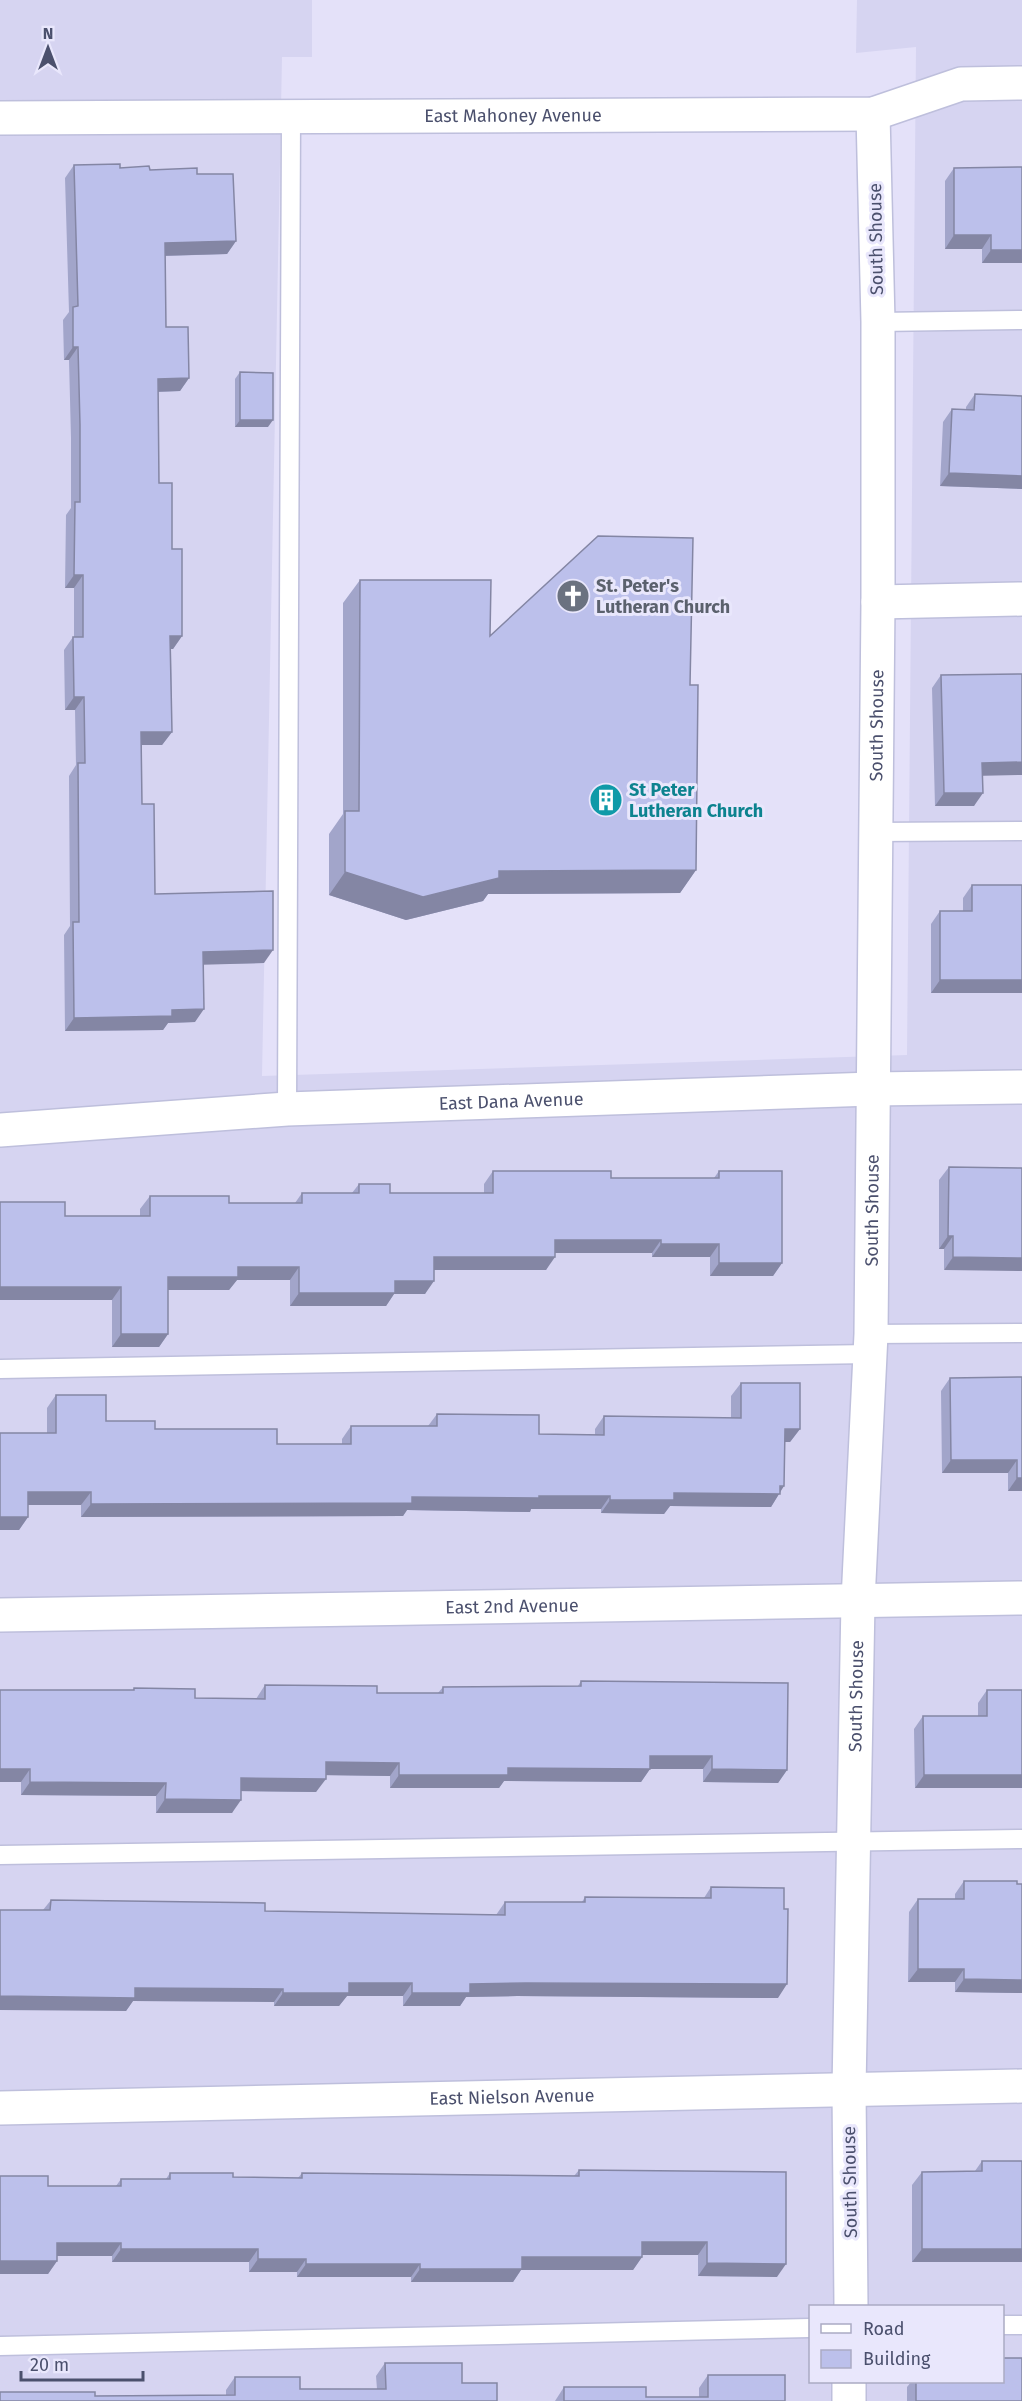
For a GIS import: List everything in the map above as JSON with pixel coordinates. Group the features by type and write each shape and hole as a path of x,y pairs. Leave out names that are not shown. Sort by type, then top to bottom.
{"street":[{"name":"East Mahoney Avenue","path":"0,118 873,114 961,84 1022,83"},
{"name":"South Shouse","path":"851,2305 849,2089 858,1601 871,1344 878,603 878,322 873,114"},
{"path":"878,603 1022,599"},
{"name":"East Dana Avenue","path":"0,1130 287,1109 872,1089 1022,1087"},
{"name":"East 2nd Avenue","path":"0,1615 1022,1598"},
{"name":"East Nielson Avenue","path":"0,2108 1022,2086"},
{"path":"849,2383 849,2401"}],"lane":[{"path":"287,1109 291,116"},
{"path":"878,322 1022,320"},
{"path":"876,832 1022,831"},
{"path":"0,1369 871,1344 1022,1333"},
{"path":"0,1855 1022,1839"},
{"path":"1004,2325 1022,2325"},
{"path":"0,2346 809,2328"}],"shaded area":[{"path":"0,0 312,0 312,57 282,57 262,1076 907,1055 916,47 856,53 857,0 1022,0 1022,2401 0,2401"}],"building":[{"path":"120,164 120,168 149,166 150,170 197,168 197,174 233,174 236,241 165,243 166,327 188,327 189,378 158,379 159,483 172,483 172,549 182,549 182,636 170,636 172,732 141,732 142,804 154,804 155,894 273,891 273,950 203,952 204,1009 172,1010 172,1016 74,1018 73,922 79,922 78,763 85,763 84,697 74,697 73,637 83,637 83,575 74,575 75,502 80,502 80,425 78,347 73,347 73,307 78,306 74,165"},
{"path":"1022,167 1022,250 991,250 991,235 954,235 954,168"},
{"path":"240,372 273,373 273,420 240,420"},
{"path":"975,394 1022,396 1022,476 949,473 952,409 974,410"},
{"path":"598,536 693,538 690,685 698,685 696,870 499,871 499,878 423,897 345,872 345,811 359,811 360,580 491,580 490,636"},
{"path":"1022,674 1022,762 982,763 983,793 944,793 941,675"},
{"path":"972,885 1022,885 1022,980 940,980 940,911 972,911"},
{"path":"949,1167 1022,1168 1022,1258 953,1257 953,1236 948,1236"},
{"path":"493,1171 611,1171 611,1178 719,1178 719,1171 782,1171 782,1263 719,1263 719,1244 661,1244 661,1240 555,1240 555,1257 434,1257 434,1281 395,1281 395,1293 299,1293 299,1267 238,1267 238,1277 168,1277 168,1334 121,1334 121,1287 0,1287 0,1202 65,1202 65,1216 150,1216 150,1196 229,1196 229,1203 302,1203 302,1193 359,1193 359,1184 390,1184 390,1193 493,1193"},
{"path":"1022,1377 1022,1478 1017,1478 1017,1460 951,1460 950,1378"},
{"path":"741,1383 800,1383 800,1429 785,1429 784,1486 780,1486 780,1494 674,1493 674,1500 610,1500 610,1496 539,1496 539,1498 412,1497 412,1503 91,1504 91,1492 28,1492 28,1517 0,1517 0,1433 56,1433 56,1395 106,1395 106,1421 155,1421 155,1429 277,1429 277,1444 351,1444 351,1426 437,1426 437,1414 539,1415 539,1434 604,1435 604,1416 741,1418"},
{"path":"581,1681 788,1683 787,1770 712,1769 712,1756 650,1756 650,1769 508,1768 508,1775 399,1775 399,1763 326,1762 326,1779 241,1778 241,1800 165,1799 166,1783 30,1782 30,1769 0,1769 0,1690 195,1689 195,1698 265,1699 265,1685 377,1686 377,1693 443,1693 443,1687 581,1686"},
{"path":"987,1690 1022,1690 1022,1775 924,1775 923,1716 987,1716"},
{"path":"964,1881 1017,1881 1017,1884 1022,1884 1022,1980 964,1979 964,1969 918,1969 918,1899 964,1899"},
{"path":"711,1887 784,1888 784,1909 788,1909 787,1984 470,1984 470,1993 412,1993 412,1983 349,1983 349,1993 283,1993 283,1989 135,1988 135,1998 0,1996 0,1910 50,1910 51,1900 265,1903 265,1911 505,1915 505,1902 585,1902 585,1897 711,1898"},
{"path":"982,2161 1022,2161 1022,2249 922,2249 922,2172 982,2171"},
{"path":"579,2170 786,2172 786,2264 707,2263 707,2242 642,2242 642,2257 522,2257 522,2269 420,2269 420,2264 306,2264 306,2259 258,2259 258,2249 121,2249 121,2243 57,2243 57,2261 0,2261 0,2176 48,2176 48,2186 121,2186 121,2179 170,2179 170,2173 233,2173 233,2177 302,2178 302,2173 579,2176"},
{"path":"1004,2358 1022,2358 1022,2401 916,2401 916,2383 1004,2383"},
{"path":"385,2363 462,2363 462,2383 497,2383 497,2401 0,2401 0,2392 95,2392 95,2396 235,2395 235,2377 300,2377 300,2389 386,2389"},
{"path":"708,2375 785,2375 785,2401 564,2401 564,2387 646,2387 646,2397 708,2397"}],"place":[{"name":"St. Peter's Lutheran Church","path":"573,596"},
{"name":"St Peter Lutheran Church","path":"606,800"}]}
